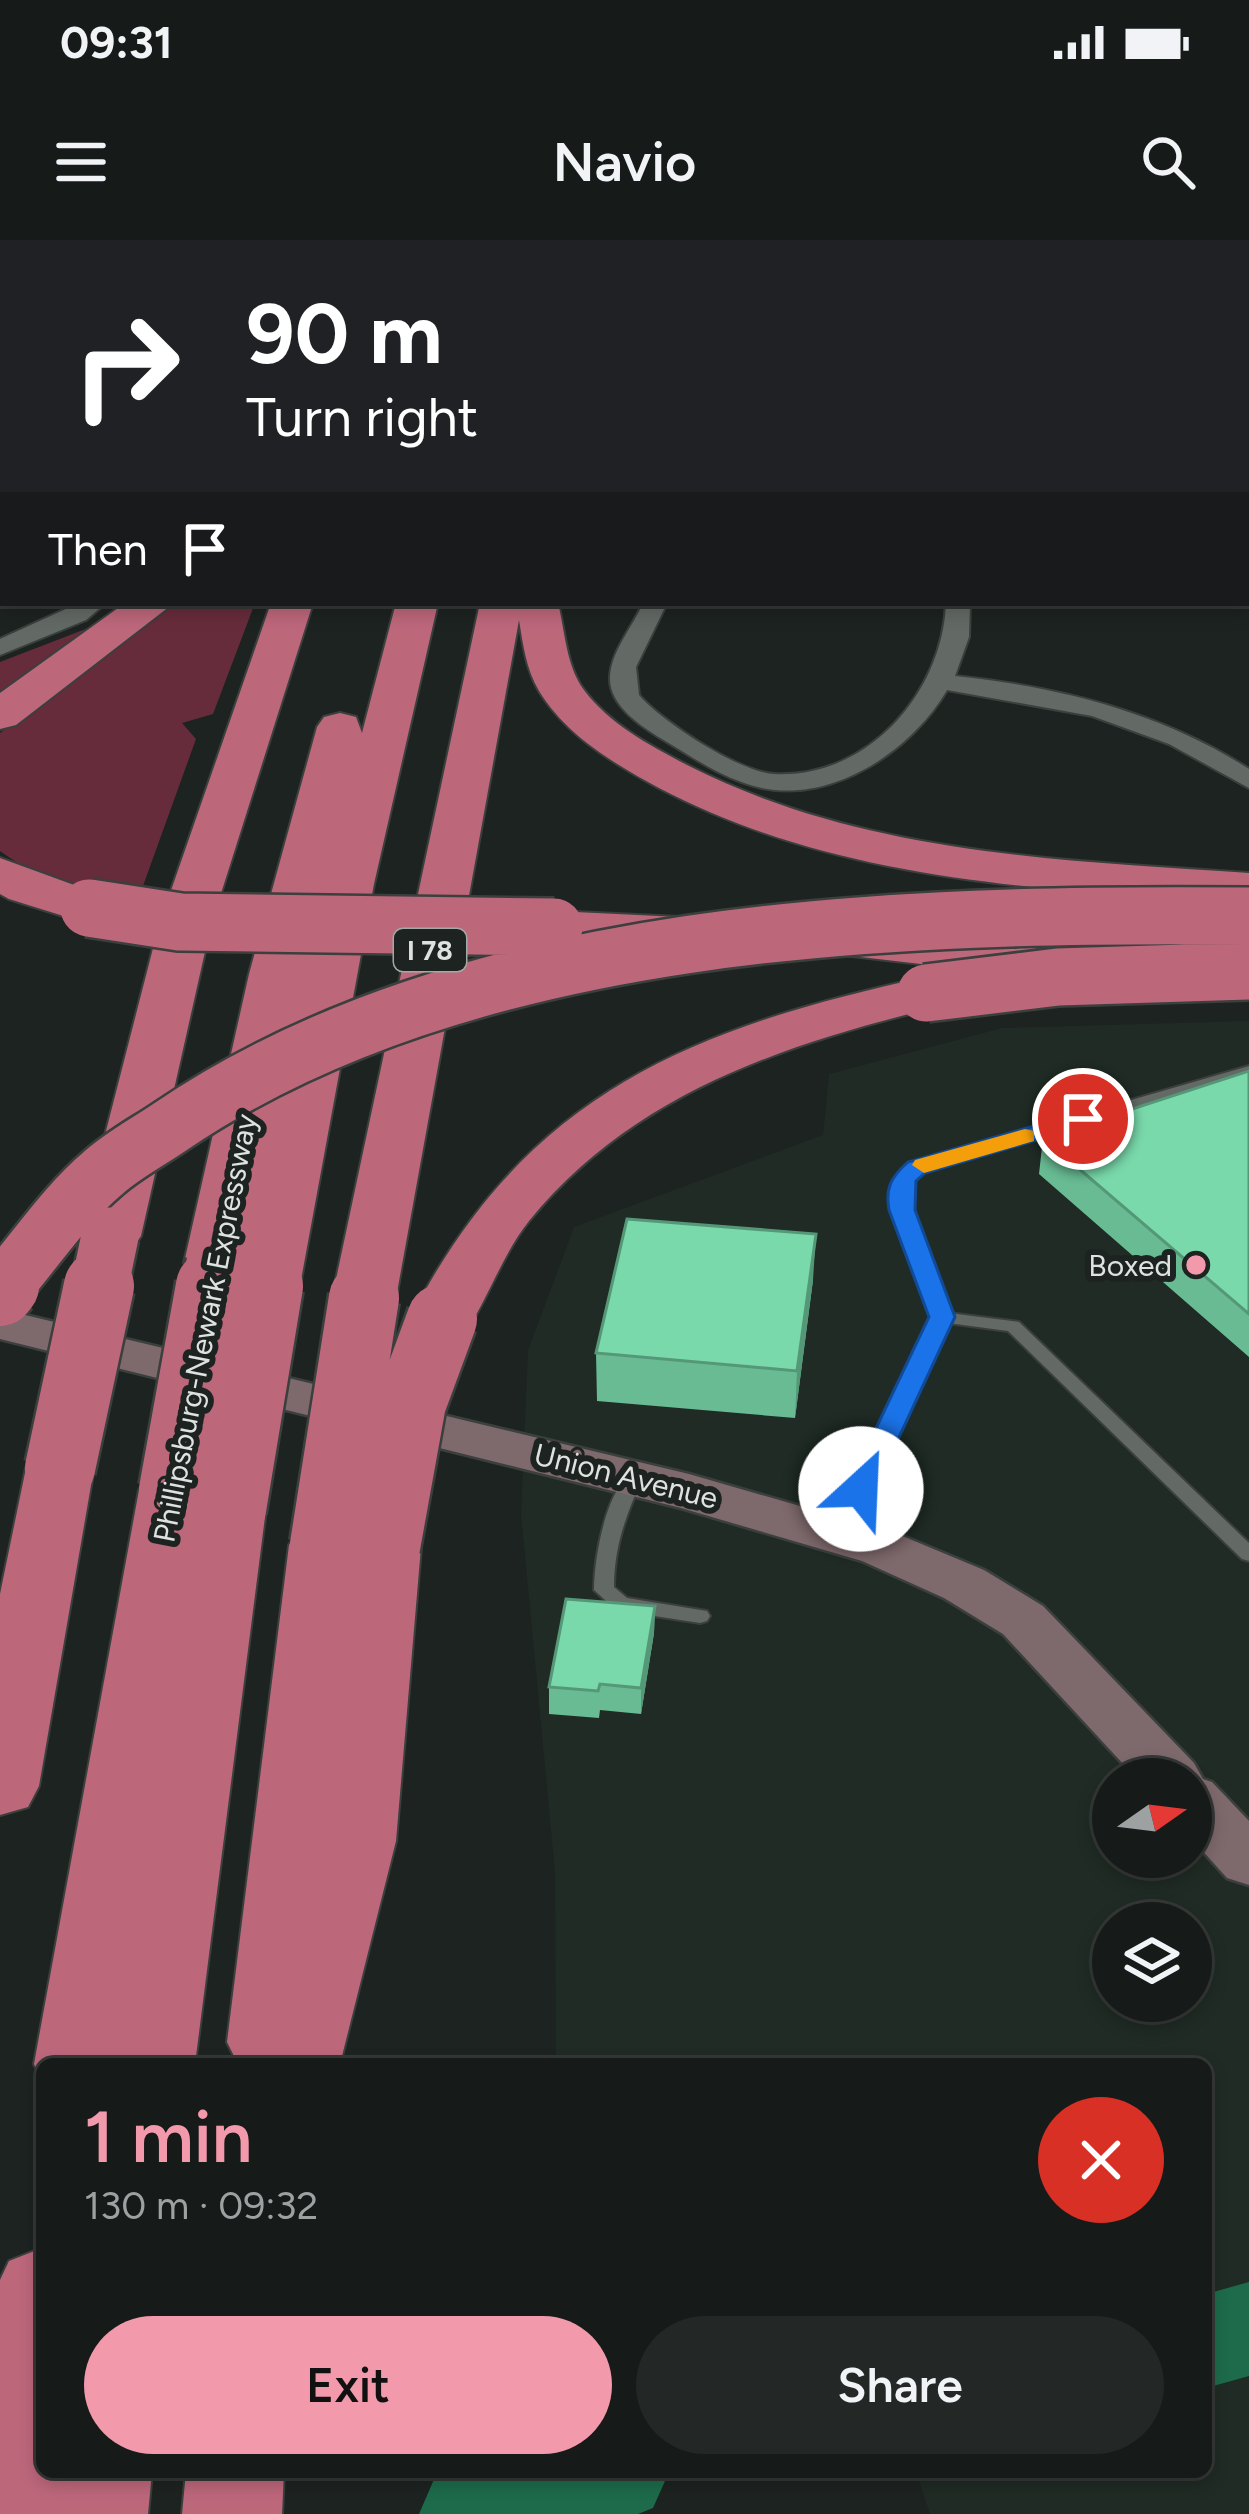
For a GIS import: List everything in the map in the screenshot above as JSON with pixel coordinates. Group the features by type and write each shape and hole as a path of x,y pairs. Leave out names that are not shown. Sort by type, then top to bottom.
{"highway":[{"path":"0,715 149,606"},
{"path":"0,1786 60,1468 138,1113 195,890 291,606"},
{"path":"138,1113 218,940 267,773 330,606"},
{"name":"Phillipsburg-Newark Expressway","path":"78,2058 203,1499 242,1272 290,914 377,606"},
{"name":"Phillipsburg-Newark Expressway","path":"242,1272 416,606"},
{"path":"364,1298 356,1126 454,606"},
{"name":"I 78","path":"269,2058 355,1546 364,1298 500,606"},
{"path":"538,606 551,670 578,711 643,760 732,804 821,835 923,858 1031,872 1249,888"},
{"path":"0,873 27,888 89,908 192,922 554,928 788,925 1249,943"},
{"path":"0,1291 61,1209 128,1148 178,1113 292,1052 430,1004 642,954 849,925 1059,913 1249,916"},
{"path":"554,928 839,942 1249,987"},
{"path":"299,2058 356,1840 355,1546 442,1318 484,1240 509,1206 539,1173 615,1112 751,1042 850,1010 926,993 1058,977 1249,971"},
{"name":"Phillipsburg-Newark Expressway","path":"153,2058 203,1499"},
{"path":"10,2514 36,2330"},
{"path":"98,2514 102,2478"},
{"path":"232,2514 235,2478"}],"street":[{"path":"0,648 90,606"},
{"path":"654,606 623,669 623,686 634,706 662,729 748,778 810,781 841,772 910,720 940,682 957,640 958,606"},
{"path":"940,682 1030,693 1117,714 1207,752 1249,779"},
{"name":"Union Avenue","path":"0,1324 841,1532 964,1584 1023,1620 1153,1758"},
{"path":"1212,1821 1249,1861"}],"lane":[{"path":"841,1532 942,1317 899,1195 904,1178 916,1167 1249,1071"},
{"path":"942,1317 1013,1326 1249,1554"},
{"path":"634,1478 610,1526 603,1559 604,1590 622,1604 700,1616"}],"shaded area":[{"path":"168,606 254,606 213,714 182,723 196,739 139,897 66,884 0,851 0,733"},
{"path":"96,625 0,693 0,662"},
{"path":"1249,1021 1249,2514 930,2514 918,2478 1212,2478 1212,2058 556,2058 555,1872 521,1514 528,1350 574,1227 823,1135 829,1074 1002,1028"}],"building":[{"name":"Boxed","path":"1249,1071 1249,1314 1043,1138"},
{"path":"627,1219 816,1234 797,1371 596,1353"},
{"path":"566,1599 655,1606 641,1688 549,1687"}],"waterway":[{"path":"1212,2339 1249,2329"},
{"path":"474,2514 595,2478"}],"slow traffic":[{"path":"924,1165 1025,1136"}],"place":[{"name":"Boxed","path":"1196,1265"}],"route":[{"path":"861,1489 942,1317 902,1210 899,1195 904,1178 916,1167 1083,1119"}]}
